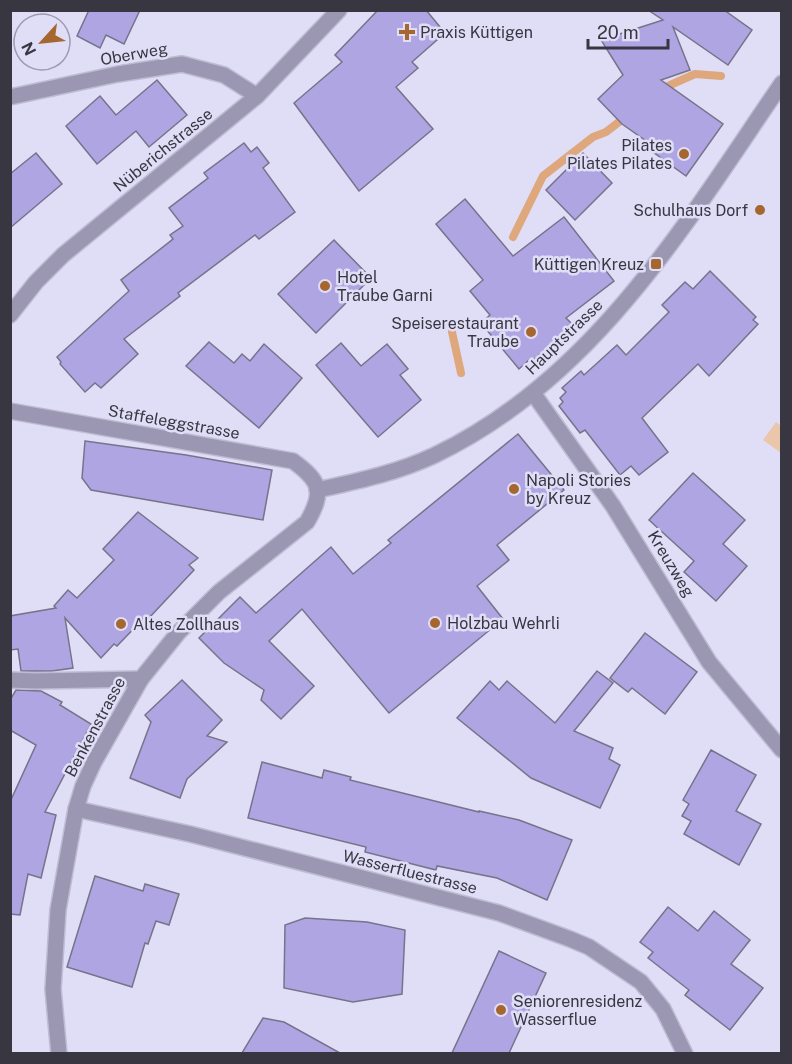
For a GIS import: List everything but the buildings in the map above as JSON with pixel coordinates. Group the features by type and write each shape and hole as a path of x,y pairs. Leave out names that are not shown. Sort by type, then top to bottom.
{"street":[{"name":"Nüberichstrasse","path":"10,315 36,282 63,255 257,96 339,10"},
{"name":"Oberweg","path":"10,97 118,74 182,64 224,75 257,96"},
{"name":"Hauptstrasse","path":"317,490 383,476 433,456 490,424 533,393 601,331 656,264 782,83"},
{"name":"Kreuzweg","path":"533,393 614,506 709,662 782,750"},
{"name":"Staffeleggstrasse","path":"10,411 293,461 312,475 317,490"},
{"name":"Benkenstrasse","path":"59,1053 53,989 58,910 76,810 83,786 141,679 161,652 194,615 307,522 316,507 317,490"},
{"path":"10,680 141,679"},
{"name":"Wasserfluestrasse","path":"76,810 190,834 499,913 570,939 589,947 640,982 663,1009 685,1053"}],"shaded area":[{"path":"776,422 781,426 781,453 763,440"}],"waterway":[{"path":"659,90 695,74 721,76"},
{"path":"513,237 543,176 593,137 606,132 628,115"},
{"path":"452,332 461,373"}],"place":[{"name":"Praxis Küttigen","path":"407,32"},
{"name":"Pilates Pilates Pilates","path":"684,154"},
{"name":"Schulhaus Dorf","path":"760,210"},
{"name":"Küttigen Kreuz","path":"656,264"},
{"name":"Hotel Traube Garni","path":"325,286"},
{"name":"Speiserestaurant Traube","path":"531,332"},
{"name":"Napoli Stories by Kreuz","path":"514,489"},
{"name":"Holzbau Wehrli","path":"435,623"},
{"name":"Altes Zollhaus","path":"121,624"},
{"name":"Seniorenresidenz Wasserflue","path":"501,1010"}]}
